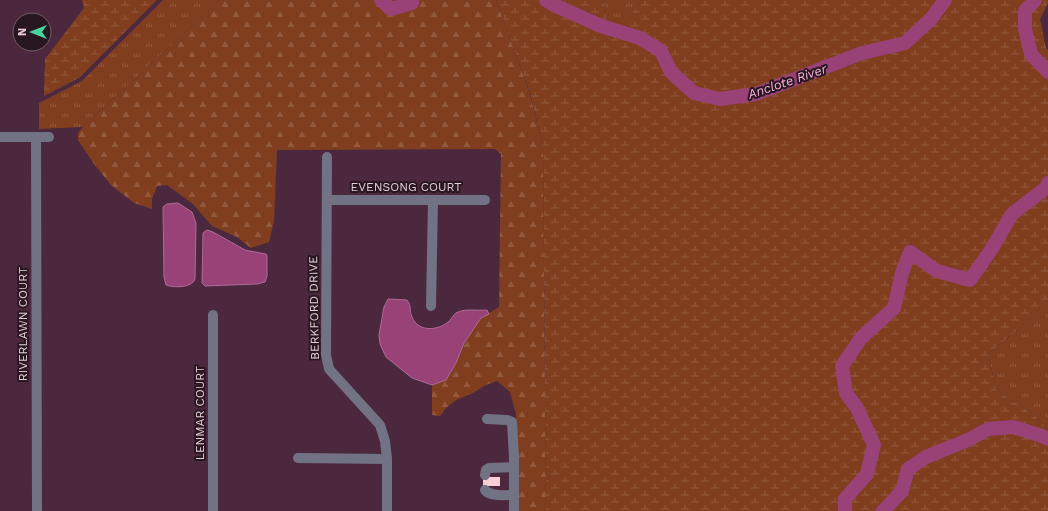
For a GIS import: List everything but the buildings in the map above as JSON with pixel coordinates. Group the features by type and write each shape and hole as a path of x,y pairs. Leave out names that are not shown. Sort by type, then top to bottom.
{"street":[{"path":"0,138 49,137"},
{"name":"RIVERLAWN COURT","path":"36,138 37,511"},
{"name":"BERKFORD DRIVE","path":"327,157 326,355 329,370 380,425 385,441 387,459 387,511"},
{"name":"EVENSONG COURT","path":"327,200 485,200"},
{"path":"431,306 432,200"},
{"name":"LENMAR COURT","path":"213,315 213,511"},
{"path":"487,419 507,420 512,422 514,511"},
{"path":"298,458 387,459"},
{"path":"485,475 486,470 489,468 514,463"},
{"path":"485,490 492,494 514,495"}],"green space":[{"path":"82,0 157,0 79,78 44,96 45,59 52,52 52,50 84,8"},
{"path":"163,0 220,0 83,127 39,129 39,103 82,81"},
{"path":"220,0 496,0 529,91 543,146 546,511 518,511 516,414 510,392 497,381 456,400 446,408 440,416 432,415 432,385 446,380 456,363 464,343 481,318 499,307 501,154 495,149 277,150 274,221 269,242 251,248 237,237 212,226 193,204 167,185 157,186 152,199 152,209 134,203 111,185 94,164 78,140 78,133 83,127"},
{"path":"496,0 603,0 609,34 625,25 641,0 1048,0 1040,19 1046,48 1048,50 1048,301 1016,332 988,353 996,390 1033,414 1048,429 1048,511 546,511 543,146 530,93"},
{"path":"603,0 641,0 625,25 609,34"},
{"path":"1048,301 1048,429 1033,414 996,390 988,353 1016,332"}],"shaded area":[{"path":"178,203 192,212 196,223 195,279 187,286 173,287 166,285 164,277 163,207 167,204"},
{"path":"207,230 245,250 266,254 267,276 265,282 257,284 205,286 202,283 203,233"},
{"path":"388,299 407,300 411,315 415,322 423,328 433,328 444,325 459,311 487,310 489,314 481,318 464,343 456,363 446,380 432,385 412,378 386,357 380,344 379,335 384,307"}],"waterway":[{"name":"Anclote River","path":"381,0 391,9 412,3 412,0"},
{"name":"Anclote River","path":"546,0 601,26 640,38 661,51 671,72 694,93 720,99 756,94 862,53 905,43 931,19 945,0"},
{"name":"Anclote River","path":"1035,0 1025,11 1025,29 1031,54 1048,72"},
{"name":"Anclote River","path":"845,511 845,499 867,474 874,445 857,408 846,393 842,366 861,338 894,308 902,273 910,252 937,271 970,280 991,250 1012,214 1047,187 1048,183"},
{"name":"Anclote River","path":"883,511 902,491 908,469 926,457 970,439 988,429 1013,427 1048,439"}]}
